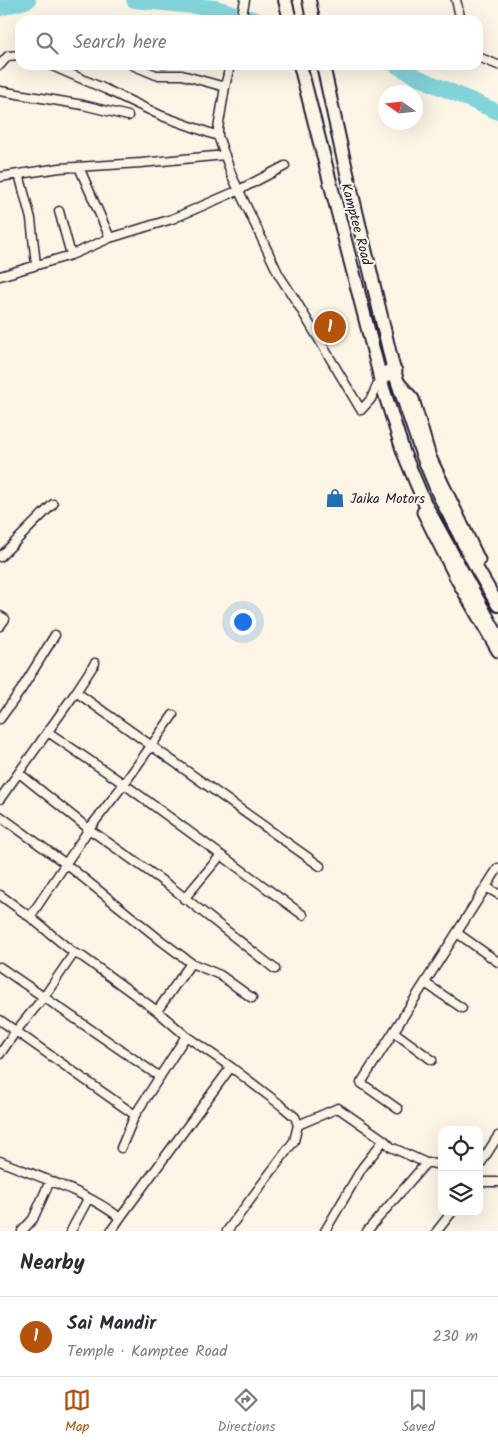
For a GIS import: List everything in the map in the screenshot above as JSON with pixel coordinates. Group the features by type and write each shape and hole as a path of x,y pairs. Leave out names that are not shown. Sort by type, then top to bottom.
{"main road":[{"path":"285,0 289,15"},
{"path":"309,0 312,15"},
{"name":"Kamptee Road","path":"301,70 389,380"},
{"path":"324,70 404,454 425,504 498,637"},
{"path":"389,380 413,399 430,457 481,564 498,595"},
{"path":"389,380 439,495 498,605"},
{"path":"389,380 382,407 420,507 457,580 498,651"}],"street":[{"path":"242,15 245,0"},
{"path":"456,0 460,15"},
{"path":"0,65 8,56 15,55"},
{"path":"483,59 498,65"},
{"path":"62,70 162,116 218,136"},
{"path":"144,70 156,75 182,75 225,87"},
{"path":"229,70 218,136 239,190 278,275 296,301 361,410 389,380"},
{"path":"0,91 83,105 128,116"},
{"path":"0,177 79,167 225,155"},
{"path":"0,276 172,219 239,190 285,166"},
{"path":"79,167 110,238"},
{"path":"19,174 31,219 36,265"},
{"path":"59,212 71,254"},
{"path":"0,557 54,504"},
{"path":"0,616 5,619 0,626"},
{"path":"0,719 22,690 55,635"},
{"path":"0,799 95,663"},
{"path":"76,692 320,866"},
{"path":"30,916 89,829 173,715"},
{"path":"48,732 124,784 303,915"},
{"path":"19,773 89,829 170,887 275,968"},
{"path":"0,816 66,864 159,940 191,963 220,976 252,998"},
{"path":"184,899 221,854"},
{"path":"398,1108 361,1083 498,868"},
{"path":"486,887 498,894"},
{"path":"0,895 30,916 74,953 83,957 157,1011 186,1036 295,1117 298,1125 294,1141 226,1231"},
{"path":"457,933 498,962"},
{"path":"0,1054 44,997 74,953"},
{"path":"157,1011 191,963"},
{"path":"0,967 160,1077"},
{"path":"425,983 462,1008"},
{"path":"0,1020 135,1115"},
{"path":"394,1032 432,1060"},
{"path":"121,1148 135,1115 186,1036"},
{"path":"111,1231 231,1068"},
{"path":"298,1125 338,1108 391,1147 426,1163 438,1165"},
{"path":"483,1160 498,1136"},
{"path":"325,1231 362,1168 384,1140"},
{"path":"0,1161 88,1199 120,1218"},
{"path":"367,1231 426,1163"},
{"path":"22,1231 33,1219 50,1181"},
{"path":"483,1182 498,1182"},
{"path":"71,1231 88,1199"},
{"path":"437,1231 449,1216"}],"waterway":[{"path":"0,8 28,0"},
{"path":"134,0 215,8 239,15"},
{"path":"405,70 498,112"}],"place":[{"name":"Sai Mandir","path":"330,327"},
{"name":"Jaika Motors","path":"335,498"}]}
